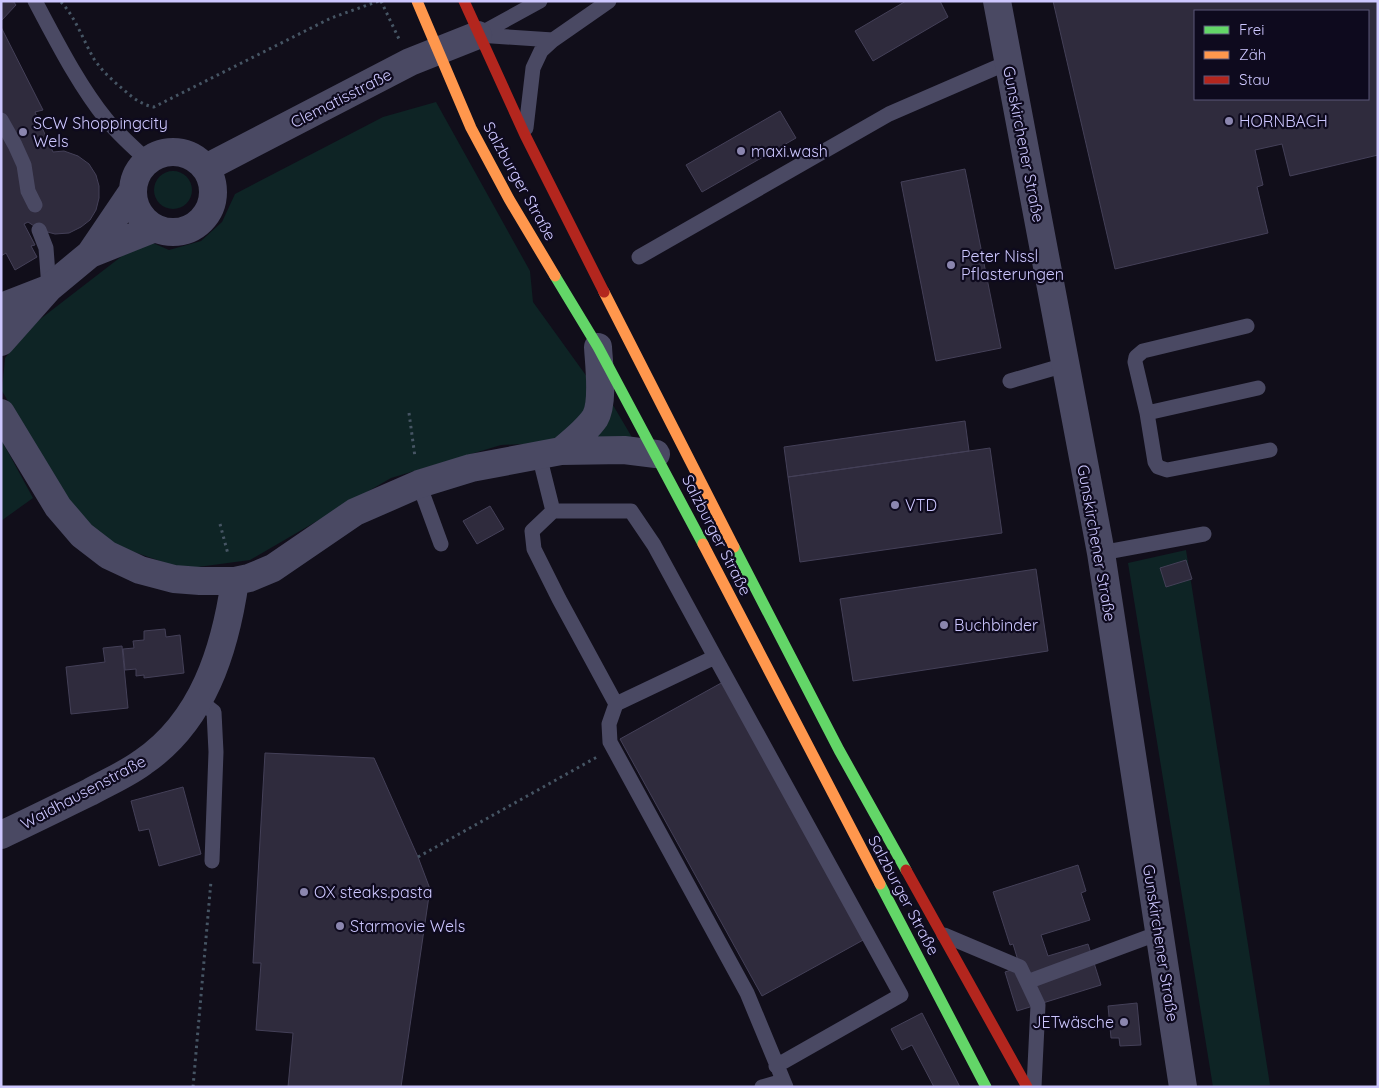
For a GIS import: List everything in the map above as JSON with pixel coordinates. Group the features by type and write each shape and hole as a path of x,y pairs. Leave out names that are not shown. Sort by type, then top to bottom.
{"main road":[{"name":"Salzburger Straße","path":"417,1 437,51 472,128 509,200 598,347 656,454 986,1087"},
{"name":"Salzburger Straße","path":"464,1 525,135 679,440 839,750 1027,1087"}],"street":[{"name":"Gunskirchener Straße","path":"996,1 1100,553 1183,1087"},
{"name":"Clematisstraße","path":"206,168 410,62 478,35"},
{"path":"1,342 49,288 90,254 132,192 136,175 147,160 161,152 178,151 194,156 206,168 213,185 212,204 202,220 190,228 176,232 155,228 143,219 135,207 132,192"},
{"path":"90,254 155,228"},
{"path":"1,307 49,288"},
{"path":"550,453 586,430 596,416 600,398 598,347"},
{"path":"1,413 58,507 82,535 108,555 140,570 174,579 200,582 235,581 249,578 273,568 355,512 419,484 471,468 550,453 624,450 656,454"},
{"name":"Waidhausenstraße","path":"1,835 119,777 144,762 164,746 184,724 200,701 223,641 230,615 235,581"}],"lane":[{"path":"35,1 58,45 107,120 147,160"},
{"path":"478,35 540,1"},
{"path":"525,135 533,68 541,51 553,40 609,1"},
{"path":"478,35 553,40"},
{"path":"639,257 889,114 1009,62"},
{"path":"1,120 15,144 24,165 28,190 35,205"},
{"path":"1,135 15,144"},
{"path":"39,230 46,248 49,288"},
{"path":"1247,326 1143,351 1135,362 1147,413 1155,462 1161,469 1167,470 1270,450"},
{"path":"1010,381 1065,366"},
{"path":"1147,413 1258,388"},
{"path":"550,453 554,512"},
{"path":"419,484 441,544"},
{"path":"616,704 534,549 532,531 554,512 631,511 654,545 901,995 774,1060"},
{"path":"1100,553 1204,534"},
{"path":"715,656 616,704 609,724 610,742 747,993 784,1084 762,1087"},
{"path":"200,701 214,712 216,752 212,861"},
{"path":"1028,982 1159,933"},
{"path":"943,935 1020,967 1038,1005 1034,1087"}],"path":[{"path":"60,1 70,12 96,61 110,78 145,106 154,107 331,18 379,1"},
{"path":"409,413 419,484"},
{"path":"418,857 599,756"},
{"path":"193,1087 212,861"}],"green space":[{"path":"436,102 530,271 533,302 590,381 610,400 633,439 501,445 391,478 250,560 183,569 108,543 67,501 2,391 5,358 30,327 144,239 169,250 201,241 222,222 235,194 383,117"},
{"path":"173,171 187,176 192,190 187,204 173,209 159,204 154,190 159,176"},
{"path":"1,439 33,498 1,521"},
{"path":"1186,550 1270,1085 1213,1087 1128,563"}],"building":[{"path":"1,1 13,1 16,5 1,21"},
{"path":"906,1 940,1 948,17 873,61 855,31"},
{"name":"HORNBACH","path":"1053,1 1378,1 1378,155 1290,176 1282,144 1255,150 1263,185 1257,187 1268,233 1115,269"},
{"name":"SCW Shoppingcity Wels","path":"1,27 43,110 35,112 53,152 64,151 78,156 89,164 96,175 99,186 96,210 90,220 81,227 69,233 55,234 40,230 28,222 24,224 35,245 31,246 37,257 15,270 6,253 1,256"},
{"name":"maxi.wash","path":"780,111 796,138 702,192 686,165"},
{"name":"Peter Nissl Pflasterungen","path":"965,169 1001,348 936,361 901,182"},
{"path":"965,421 969,451 788,477 784,447"},
{"name":"VTD","path":"990,448 1002,533 800,562 788,477"},
{"path":"490,506 504,529 477,544 463,521"},
{"path":"1186,560 1192,579 1166,587 1160,568"},
{"name":"Buchbinder","path":"1036,569 1048,651 853,681 840,599"},
{"path":"165,629 166,637 180,635 184,673 144,678 144,675 136,676 136,669 125,670 123,649 134,648 133,641 144,640 144,631"},
{"path":"122,646 128,708 71,714 66,667 105,662 103,648"},
{"path":"723,682 865,939 762,996 620,739"},
{"name":"Starmovie Wels","path":"265,753 374,758 418,857 430,889 401,1087 288,1087 293,1033 256,1030 261,963 253,963"},
{"path":"183,787 201,854 159,866 149,829 139,831 131,801"},
{"path":"1078,865 1086,891 1081,893 1090,920 1041,935 1048,956 1088,944 1101,985 1017,1011 1005,972 1020,967 1013,944 1010,945 993,892"},
{"name":"JETwäsche","path":"1137,1003 1141,1045 1120,1046 1119,1038 1111,1038 1108,1006"},
{"path":"922,1013 960,1087 934,1087 912,1045 902,1050 891,1029"}],"traffic: fast":[{"path":"555,276 598,347 703,544"},
{"path":"734,547 839,750 906,870"},
{"path":"880,884 986,1087"}],"traffic: slow":[{"path":"417,1 471,128 509,199 555,276"},
{"path":"604,292 734,547"},
{"path":"703,544 880,884"}],"traffic: jam":[{"path":"464,1 525,135 604,292"},
{"path":"906,870 1027,1087"}],"place":[{"name":"HORNBACH","path":"1229,121"},
{"name":"SCW Shoppingcity Wels","path":"23,132"},
{"name":"maxi.wash","path":"741,151"},
{"name":"Peter Nissl Pflasterungen","path":"951,265"},
{"name":"VTD","path":"895,505"},
{"name":"Buchbinder","path":"944,625"},
{"name":"OX steaks.pasta","path":"304,892"},
{"name":"Starmovie Wels","path":"340,926"},
{"name":"JETwäsche","path":"1124,1022"}]}
